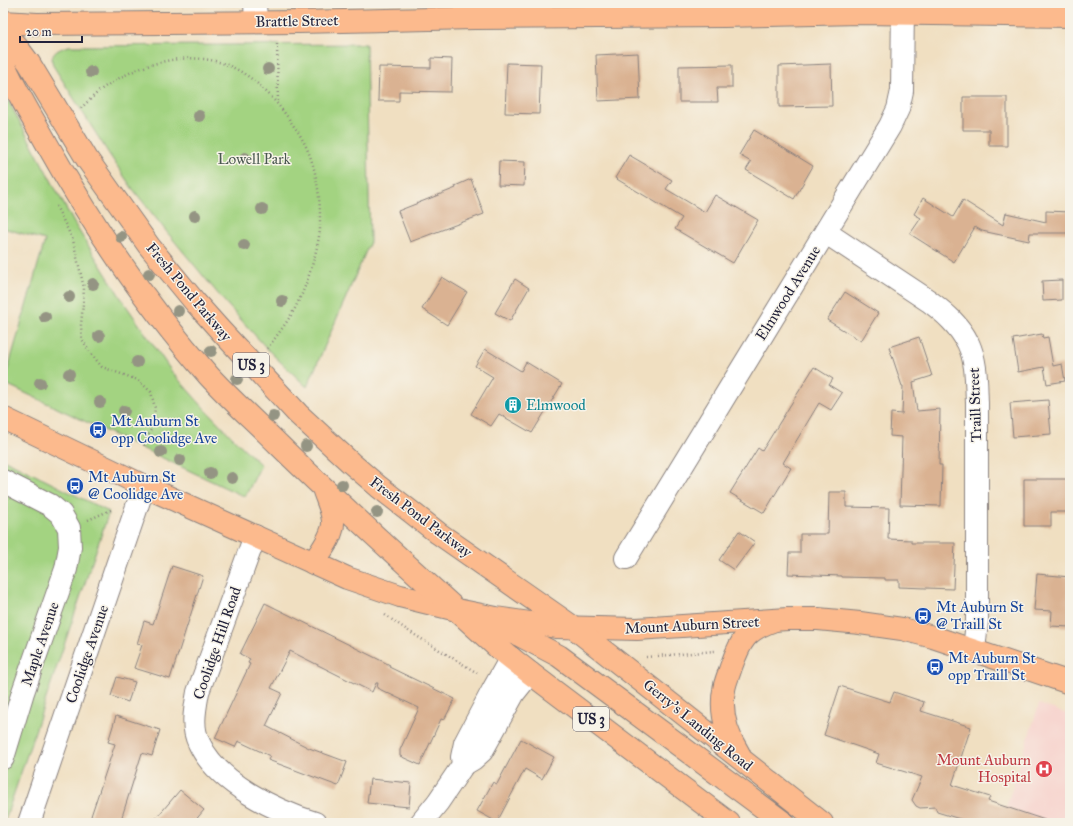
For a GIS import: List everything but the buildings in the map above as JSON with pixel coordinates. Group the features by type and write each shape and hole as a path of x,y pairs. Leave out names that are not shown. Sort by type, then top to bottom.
{"main road":[{"name":"Brattle Street","path":"3,22 37,24 256,12 589,10 724,16 861,13 903,8 1070,16"},
{"name":"Fresh Pond Parkway","path":"3,32 28,63 88,159 149,246 195,302 270,385 323,438 385,492 438,533 573,627"},
{"name":"US 3","path":"3,62 42,135 82,204 124,268 189,352 232,400 322,487 511,658 729,823"},
{"name":"Mount Auburn Street","path":"3,418 144,486 347,578 381,590 457,610 517,622 573,627 637,629 775,620 818,619 873,624 918,633 1070,683"},
{"path":"313,563 329,537 333,521 322,487"},
{"path":"457,610 519,635 559,656 784,823"},
{"path":"747,764 741,757 725,724 723,706 724,690 736,651 743,639 746,635 758,627 775,620"},
{"name":"Gerry's Landing Road","path":"573,627 822,823"}],"street":[{"name":"Elmwood Avenue","path":"626,558 885,134 898,109 902,91 903,8"},
{"name":"Traill Street","path":"825,232 941,310 957,326 972,353 976,374 977,418 977,621 975,640 972,650"},
{"path":"3,481 50,504 61,514 69,528"},
{"name":"Coolidge Avenue","path":"29,823 144,486"},
{"name":"Maple Avenue","path":"3,758 23,692 66,569 70,547 69,528"},
{"name":"Coolidge Hill Road","path":"255,536 198,692 194,726 198,743 216,768 254,797 304,822"},
{"path":"463,765 462,757 465,743 492,690 511,658"},
{"path":"421,823 438,802 463,765 482,751 514,693 530,673"}],"path":[{"path":"277,41 278,104"},
{"path":"79,109 105,87 127,74 152,64 193,58 212,61 232,67 252,80 278,104 301,137 310,157 317,181 320,201 320,229 316,252 308,280 295,309 266,351"},
{"path":"56,204 72,240 84,288 81,325 82,340 102,366 138,380 151,392 155,408 152,427 143,448"},
{"path":"69,528 114,508"},
{"path":"384,614 410,632 482,675"},
{"path":"643,658 722,650"}],"shaded area":[{"name":"Mount Auburn Hospital","path":"1039,704 1070,715 1070,823 1001,823"}],"green space":[{"name":"Lowell Park","path":"366,44 370,242 307,387 271,353 224,301 132,188 54,67 52,57 58,50 69,46"},
{"path":"3,91 74,223 123,301 172,372 204,408 261,465 245,497 4,383 45,240 3,228"},
{"path":"3,459 109,512 4,823 3,823"}],"place":[{"name":"Elmwood","path":"513,405"},
{"name":"Mt Auburn St opp Coolidge Ave","path":"98,430"},
{"name":"Mt Auburn St @ Coolidge Ave","path":"75,486"},
{"name":"Mt Auburn St @ Traill St","path":"923,616"},
{"name":"Mt Auburn St opp Traill St","path":"935,667"},
{"name":"Mount Auburn Hospital","path":"1044,769"}]}
